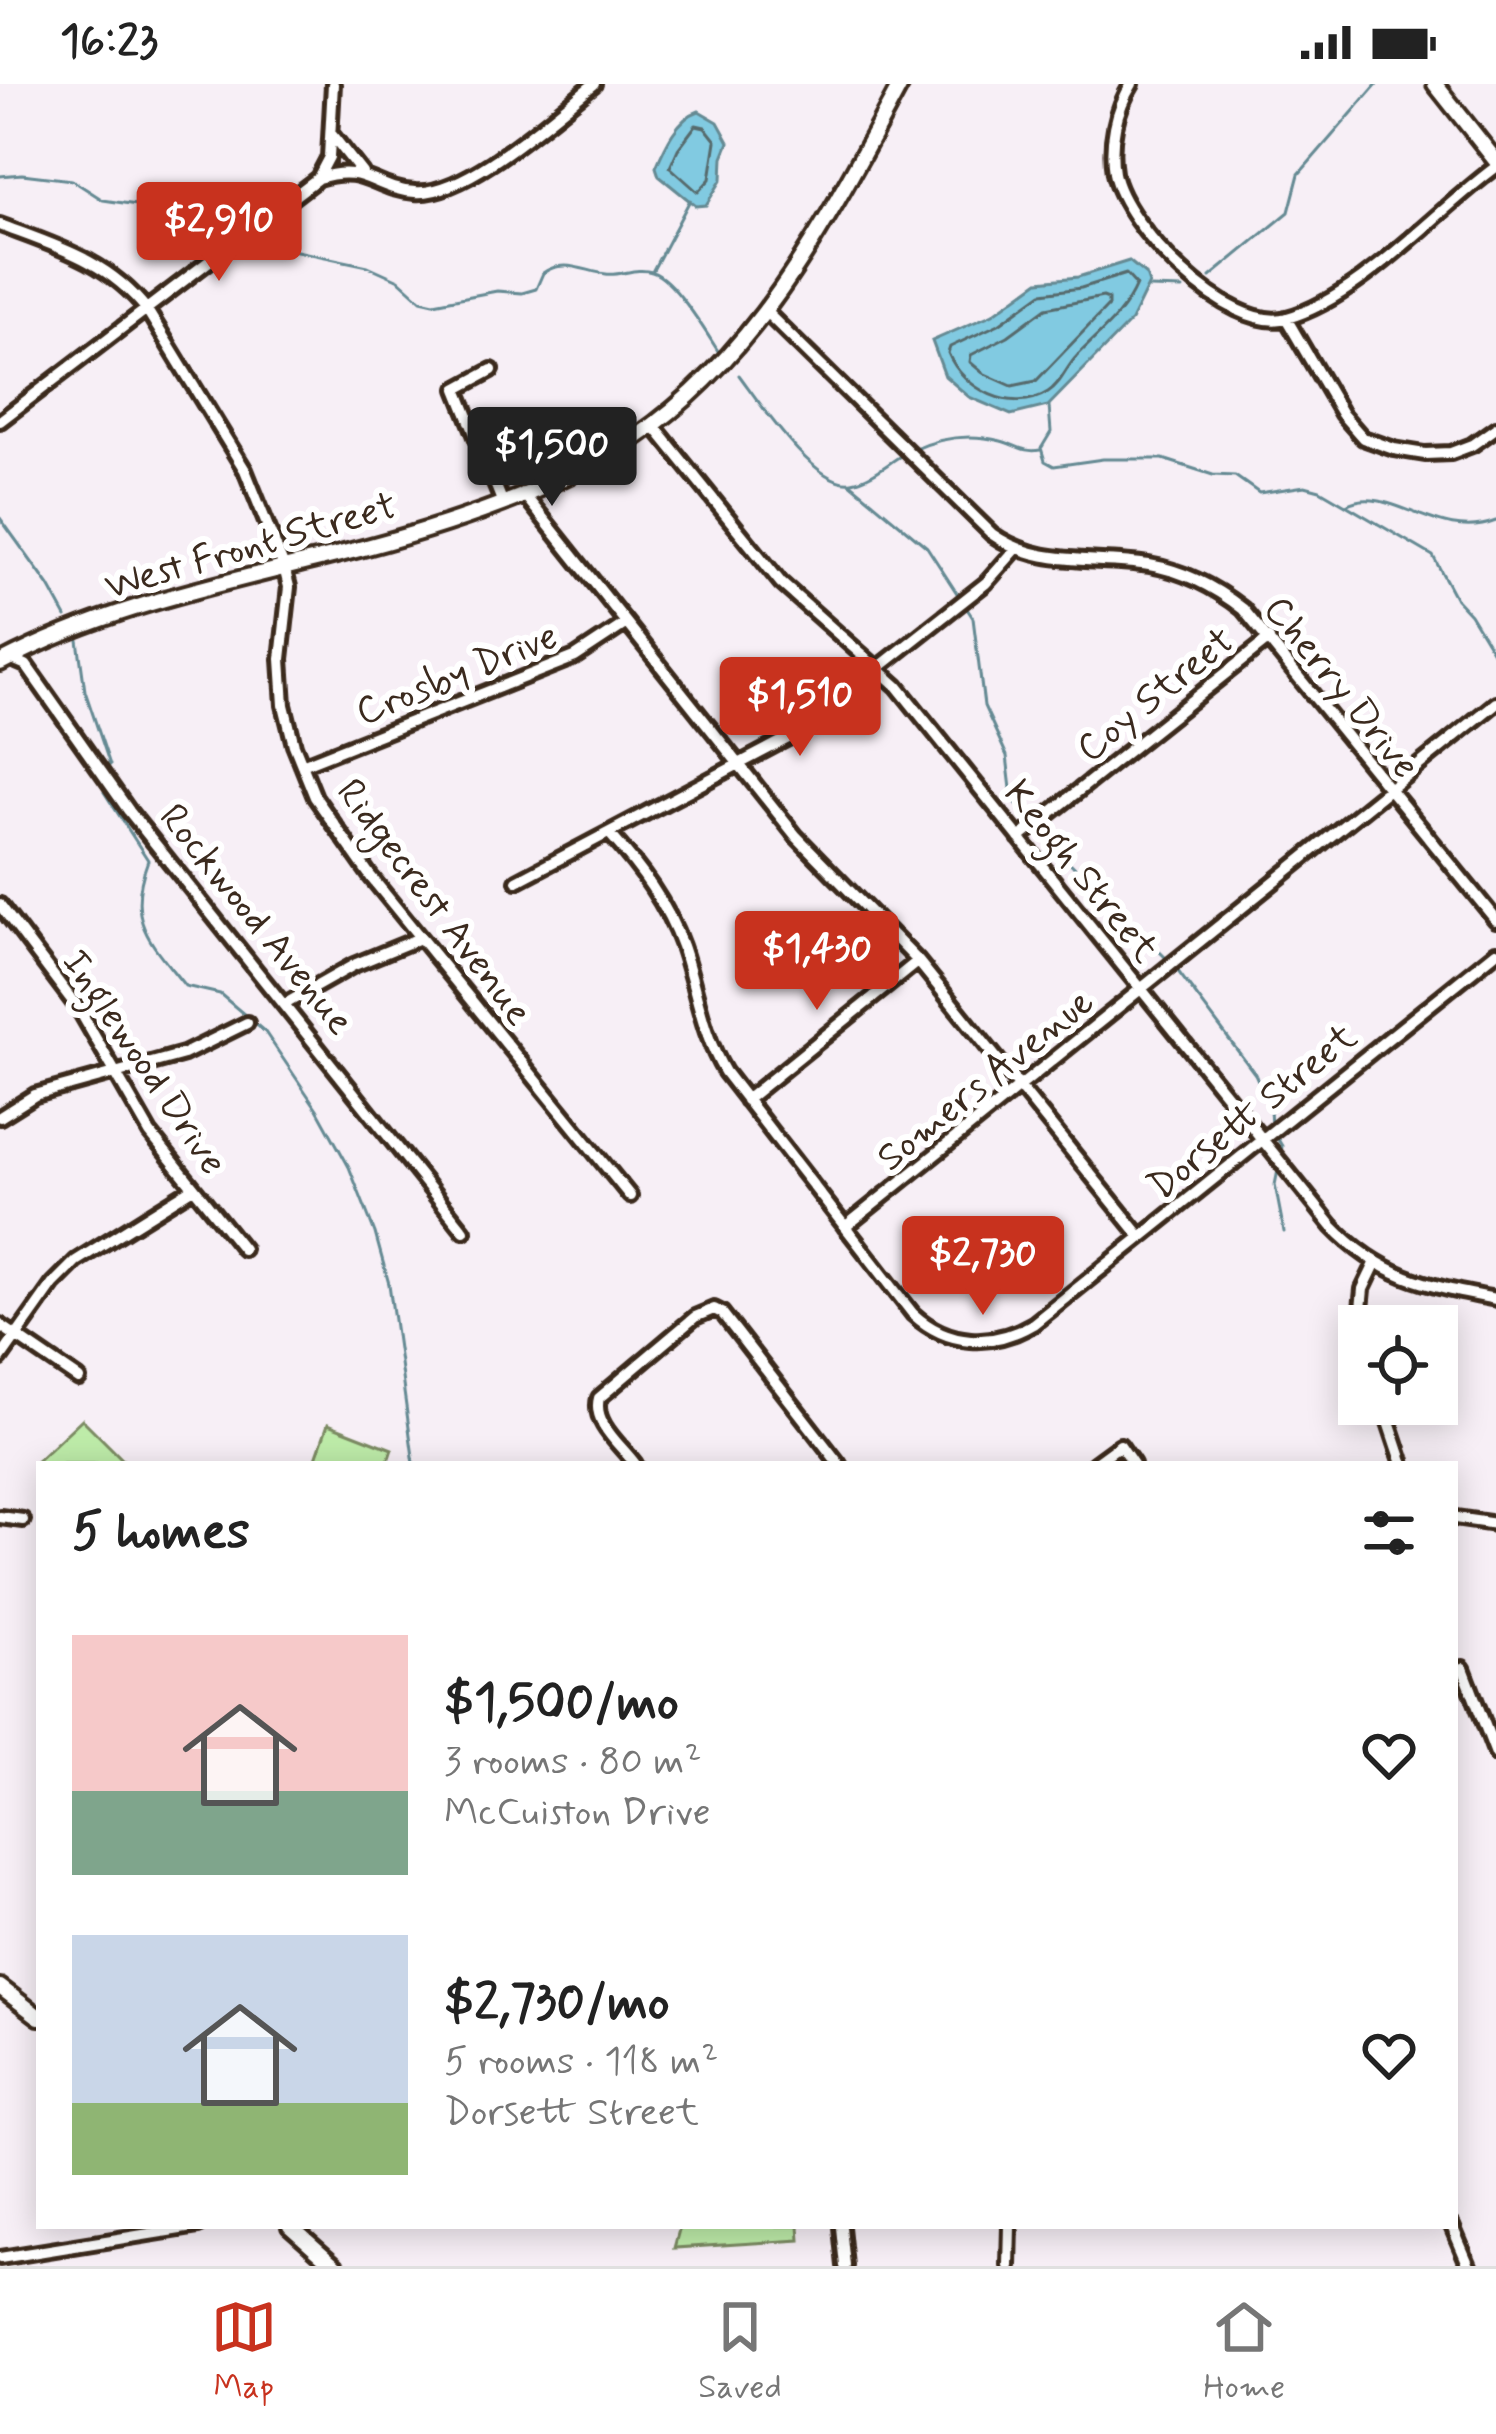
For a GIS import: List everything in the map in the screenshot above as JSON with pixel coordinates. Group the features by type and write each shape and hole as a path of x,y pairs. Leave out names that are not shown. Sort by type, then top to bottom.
{"street":[{"path":"318,178 329,157 333,84"},
{"path":"0,421 318,178 341,171 362,173 397,190 420,193 452,186 593,84"},
{"name":"West Front Street","path":"3,657 156,600 379,543 502,501 595,462 653,425 705,378 765,311 818,236 901,84"},
{"path":"1132,84 1116,120 1112,147 1117,181 1140,223 1212,296 1256,317 1286,318 1338,296 1496,164 1435,84"},
{"path":"332,135 362,173"},
{"name":"Ridgecrest Avenue","path":"0,225 92,260 131,290 147,310 245,470 284,567 289,599 282,681 288,725 328,821 630,1196"},
{"name":"Cherry Drive","path":"765,311 992,534 1016,549 1061,560 1151,566 1219,590 1243,609 1496,920"},
{"path":"1286,318 1350,426 1373,443 1425,454 1451,453 1496,428"},
{"path":"492,370 457,389 502,501"},
{"name":"Keogh Street","path":"653,425 781,583 878,668 1332,1226 1376,1264 1423,1284 1496,1299"},
{"path":"523,493 818,862 918,961 1141,1237"},
{"path":"518,881 792,736 986,583 1016,549"},
{"name":"Crosby Drive","path":"302,765 575,657 625,624"},
{"name":"Coy Street","path":"1019,838 1269,638"},
{"name":"Rockwood Avenue","path":"3,657 26,665 129,811 464,1232"},
{"name":"Somers Avenue","path":"845,1227 1496,703"},
{"name":"Dorsett Street","path":"610,835 661,900 681,943 706,1036 746,1100 913,1314 945,1335 972,1341 1005,1338 1033,1324 1496,952"},
{"name":"Inglewood Drive","path":"0,905 80,1011 136,1113 244,1249"},
{"path":"0,935 14,924"},
{"path":"285,1004 354,965 420,938"},
{"path":"746,1100 918,961"},
{"path":"0,1117 34,1095 184,1054 247,1023"},
{"path":"0,1359 53,1284 76,1261 193,1188"},
{"path":"1361,1305 1363,1288 1376,1264"},
{"path":"633,1461 601,1421 596,1405 609,1388 695,1317 714,1309 837,1461"},
{"path":"0,1325 79,1379"},
{"path":"1390,1425 1402,1461"},
{"path":"1098,1461 1120,1445 1131,1461"},
{"path":"0,1517 23,1520"},
{"path":"1458,1519 1496,1525"},
{"path":"1459,1669 1496,1754"},
{"path":"0,1987 36,2016"},
{"path":"0,2258 180,2229"},
{"path":"293,2229 335,2266"},
{"path":"841,2229 845,2266"},
{"path":"1009,2266 1010,2229"},
{"path":"1453,2229 1469,2266"}],"green space":[{"path":"82,1419 124,1461 37,1461"},
{"path":"328,1424 392,1449 388,1461 315,1461"},
{"path":"679,2229 799,2229 800,2240 674,2248"}],"water":[{"path":"699,111 718,122 729,142 722,179 706,205 696,206 659,176 656,167 678,126"},
{"path":"1129,261 1146,275 1149,284 1131,321 1048,406 1011,415 969,397 945,376 932,341 993,314 1039,281 1078,277"}],"waterway":[{"path":"1210,277 1289,212 1299,174 1377,84"},
{"path":"0,176 72,180 103,200 177,211 240,230"},
{"path":"653,270 690,200"},
{"path":"255,234 292,250 368,266 399,280 421,300 434,303 536,289 543,273 558,266 606,274 652,272 679,295 718,351"},
{"path":"1149,288 1183,289"},
{"path":"739,375 790,441 837,480 865,478 902,455"},
{"path":"1042,447 1051,432 1049,406"},
{"path":"911,451 966,437 1040,450"},
{"path":"1041,448 1045,461 1054,466 1103,459 1163,459 1213,475 1235,476 1259,493 1305,486 1320,490 1433,556 1496,657"},
{"path":"849,482 927,547 973,618 984,706 1007,756 1012,797 1031,824"},
{"path":"1346,505 1379,501 1454,525 1496,521"},
{"path":"0,518 66,617"},
{"path":"78,640 85,691 110,765"},
{"path":"104,792 148,860 139,899 151,942 185,986 220,994 265,1032 349,1167 389,1284 414,1461"},
{"path":"1038,831 1167,959"},
{"path":"1174,966 1255,1074 1270,1107 1271,1129"},
{"path":"1276,1136 1281,1155"},
{"path":"1278,1170 1275,1185 1284,1232"}]}
